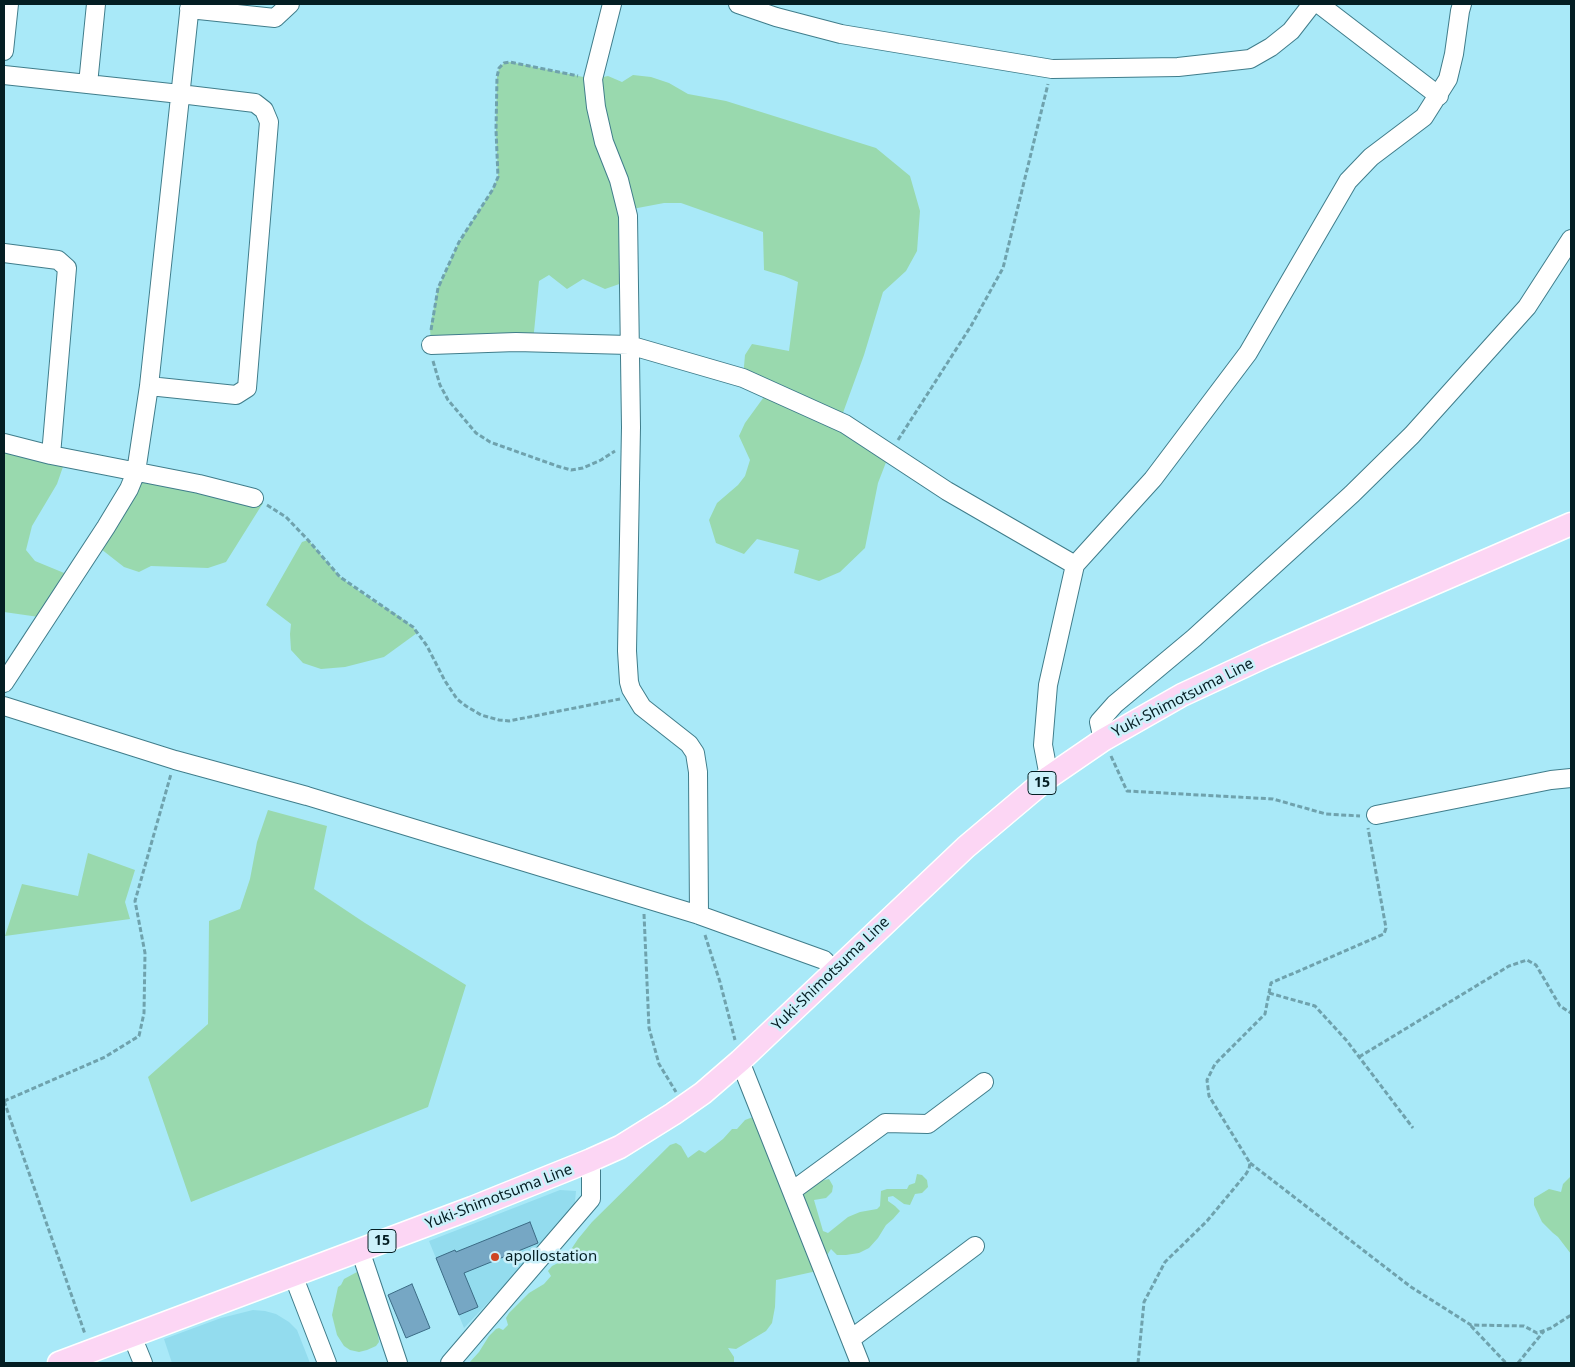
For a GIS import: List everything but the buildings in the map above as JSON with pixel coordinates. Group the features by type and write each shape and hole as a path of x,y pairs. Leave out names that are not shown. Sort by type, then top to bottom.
{"main road":[{"name":"Yuki-Shimotsuma Line","path":"59,1363 94,1357 132,1336 360,1250 620,1147 703,1093 740,1061 966,847 1049,777 1103,740 1182,695 1266,656 1571,524"}],"street":[{"path":"4,51 9,4"},
{"path":"88,84 96,4"},
{"path":"4,683 106,527 129,489 136,472 149,386 190,6 275,18 290,4"},
{"path":"612,4 593,79 596,107 604,142 619,180 628,216 630,441 627,651 629,682 635,698 642,707 689,744 695,753 698,772 699,916"},
{"path":"738,4 776,17 841,34 1052,69 1178,67 1250,59 1271,47 1291,31 1312,4"},
{"path":"1319,4 1439,96"},
{"path":"1049,777 1043,745 1048,685 1076,565 1153,479 1248,353 1348,181 1372,157 1424,117 1439,96 1448,79 1462,4"},
{"path":"4,75 255,103 264,110 269,122 247,388 236,395 149,386"},
{"path":"1103,740 1099,722 1115,704 1208,625 1352,494 1412,435 1527,306 1571,240"},
{"path":"4,253 58,260 67,268 51,455"},
{"path":"431,345 516,342 629,345 743,378 845,424 947,491 1076,565"},
{"path":"4,442 51,455 199,484 254,498"},
{"path":"4,706 175,760 307,796 643,898 824,960 835,970"},
{"path":"1371,816 1550,780 1571,778"},
{"path":"740,1061 860,1363"},
{"path":"792,1192 885,1123 928,1124 984,1082"},
{"path":"450,1363 591,1199 591,1160"},
{"path":"851,1339 976,1246"},
{"path":"360,1250 398,1363"},
{"path":"294,1275 327,1363"},
{"path":"132,1336 142,1363"}],"path":[{"path":"593,79 510,62 504,63 499,68 497,77 496,130 498,177 493,189 459,242 438,288 430,328 431,345 440,385 448,400 476,433 490,442 571,470 583,468 601,460 630,441"},
{"path":"890,452 971,326 1003,268 1052,69"},
{"path":"254,498 286,518 340,577 413,627 427,646 445,681 457,699 481,715 509,721 592,703 635,698"},
{"path":"1103,740 1127,791 1273,799 1326,814 1371,816 1386,928 1384,934 1271,983 1265,1014 1215,1064 1207,1080 1209,1096 1250,1163 1411,1287 1471,1325 1506,1363"},
{"path":"94,1357 4,1101 105,1057 139,1036 144,1013 145,953 135,901 175,760"},
{"path":"643,898 649,1028 659,1064 684,1106"},
{"path":"699,916 720,982 740,1061"},
{"path":"1360,1057 1509,966 1527,960 1536,965 1560,1006 1571,1013"},
{"path":"1269,993 1315,1006 1360,1057 1413,1128"},
{"path":"1138,1363 1144,1302 1165,1262 1207,1221 1246,1174 1250,1163"},
{"path":"1471,1325 1524,1326 1537,1333 1552,1328 1571,1315"},
{"path":"1518,1363 1544,1331"}],"shaded area":[{"path":"560,1190 576,1191 574,1212 464,1328 429,1241"},
{"path":"253,1310 276,1314 289,1322 297,1330 310,1363 172,1363 164,1339 221,1318"}],"green space":[{"path":"510,62 593,79 608,76 622,82 633,75 651,77 669,83 688,94 726,101 876,148 910,176 920,211 917,251 906,271 883,292 864,355 840,421 890,452 878,483 865,548 840,572 819,581 794,573 799,550 757,539 744,554 716,543 709,520 717,503 738,485 745,476 750,460 739,436 745,423 769,390 743,378 745,355 752,344 789,351 798,282 764,270 763,232 681,203 664,203 627,210 628,281 605,289 583,279 567,289 549,275 539,281 533,342 431,345 430,328 438,288 459,242 493,189 498,177 496,130 497,77 499,68 504,63"},
{"path":"4,443 66,458 57,484 32,526 26,550 35,561 69,575 39,617 4,612"},
{"path":"139,476 254,498 263,503 226,562 208,568 151,566 139,572 124,567 101,549"},
{"path":"308,540 340,577 397,615 413,627 417,633 384,657 345,667 321,669 303,663 291,650 291,624 266,605 302,542"},
{"path":"268,810 327,826 314,889 365,923 466,985 428,1107 191,1202 148,1077 208,1024 209,921 240,909 250,879 257,842"},
{"path":"88,853 135,870 125,902 130,919 5,936 22,884 78,896"},
{"path":"753,1117 792,1179 816,1182 829,1179 833,1186 832,1192 826,1198 814,1200 823,1231 828,1233 848,1217 860,1212 877,1209 880,1206 881,1191 887,1189 907,1189 909,1185 915,1183 917,1174 922,1175 927,1180 928,1187 922,1193 915,1194 910,1205 904,1204 893,1196 888,1197 888,1201 900,1211 886,1225 869,1248 859,1253 846,1255 837,1255 831,1249 817,1271 776,1280 775,1307 772,1323 766,1331 736,1349 728,1348 734,1357 734,1363 469,1363 496,1329 503,1330 508,1325 506,1318 509,1313 529,1293 544,1284 551,1276 548,1271 552,1266 564,1260 592,1222 670,1145 676,1143 681,1146 688,1158 699,1150 705,1153 732,1129 737,1129 745,1120"},
{"path":"1571,1176 1571,1254 1558,1237 1542,1222 1534,1205 1534,1198 1549,1189 1561,1192 1563,1184"},
{"path":"357,1272 361,1273 380,1327 378,1334 379,1342 376,1346 359,1352 344,1346 337,1335 332,1315 338,1287 344,1279"}],"place":[{"name":"apollostation","path":"495,1257"}]}
